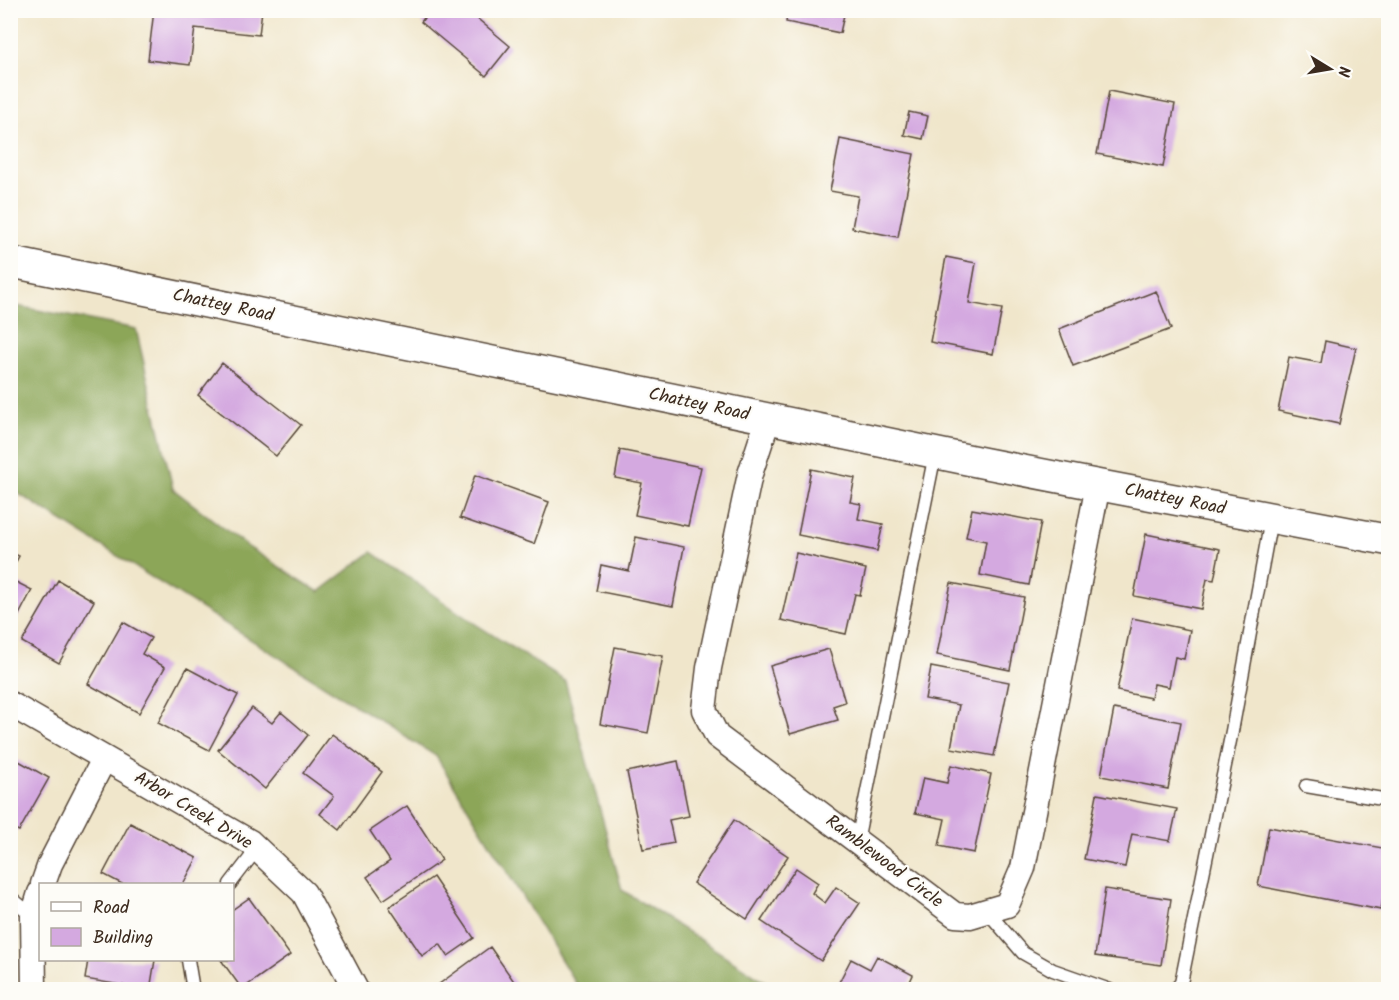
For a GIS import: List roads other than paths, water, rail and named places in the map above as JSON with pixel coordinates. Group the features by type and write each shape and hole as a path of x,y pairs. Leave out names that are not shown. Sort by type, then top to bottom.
{"street":[{"name":"Chattey Road","path":"10,262 936,453 1389,540"},
{"name":"Ramblewood Circle","path":"768,419 750,474 709,668 704,710 717,736 955,915 970,916 1006,905 1023,868 1098,485"},
{"name":"Arbor Creek Drive","path":"10,704 250,842 304,893 356,990"},
{"path":"44,883 50,864 104,759"},
{"path":"34,990 33,916 39,895"}],"lane":[{"path":"857,841 936,453"},
{"path":"1174,990 1181,983 1232,731 1271,518"},
{"path":"1306,786 1389,800"},
{"path":"232,883 257,849"},
{"path":"10,897 33,916"},
{"path":"987,911 1023,953 1053,970 1110,990"},
{"path":"188,961 193,990"}]}
